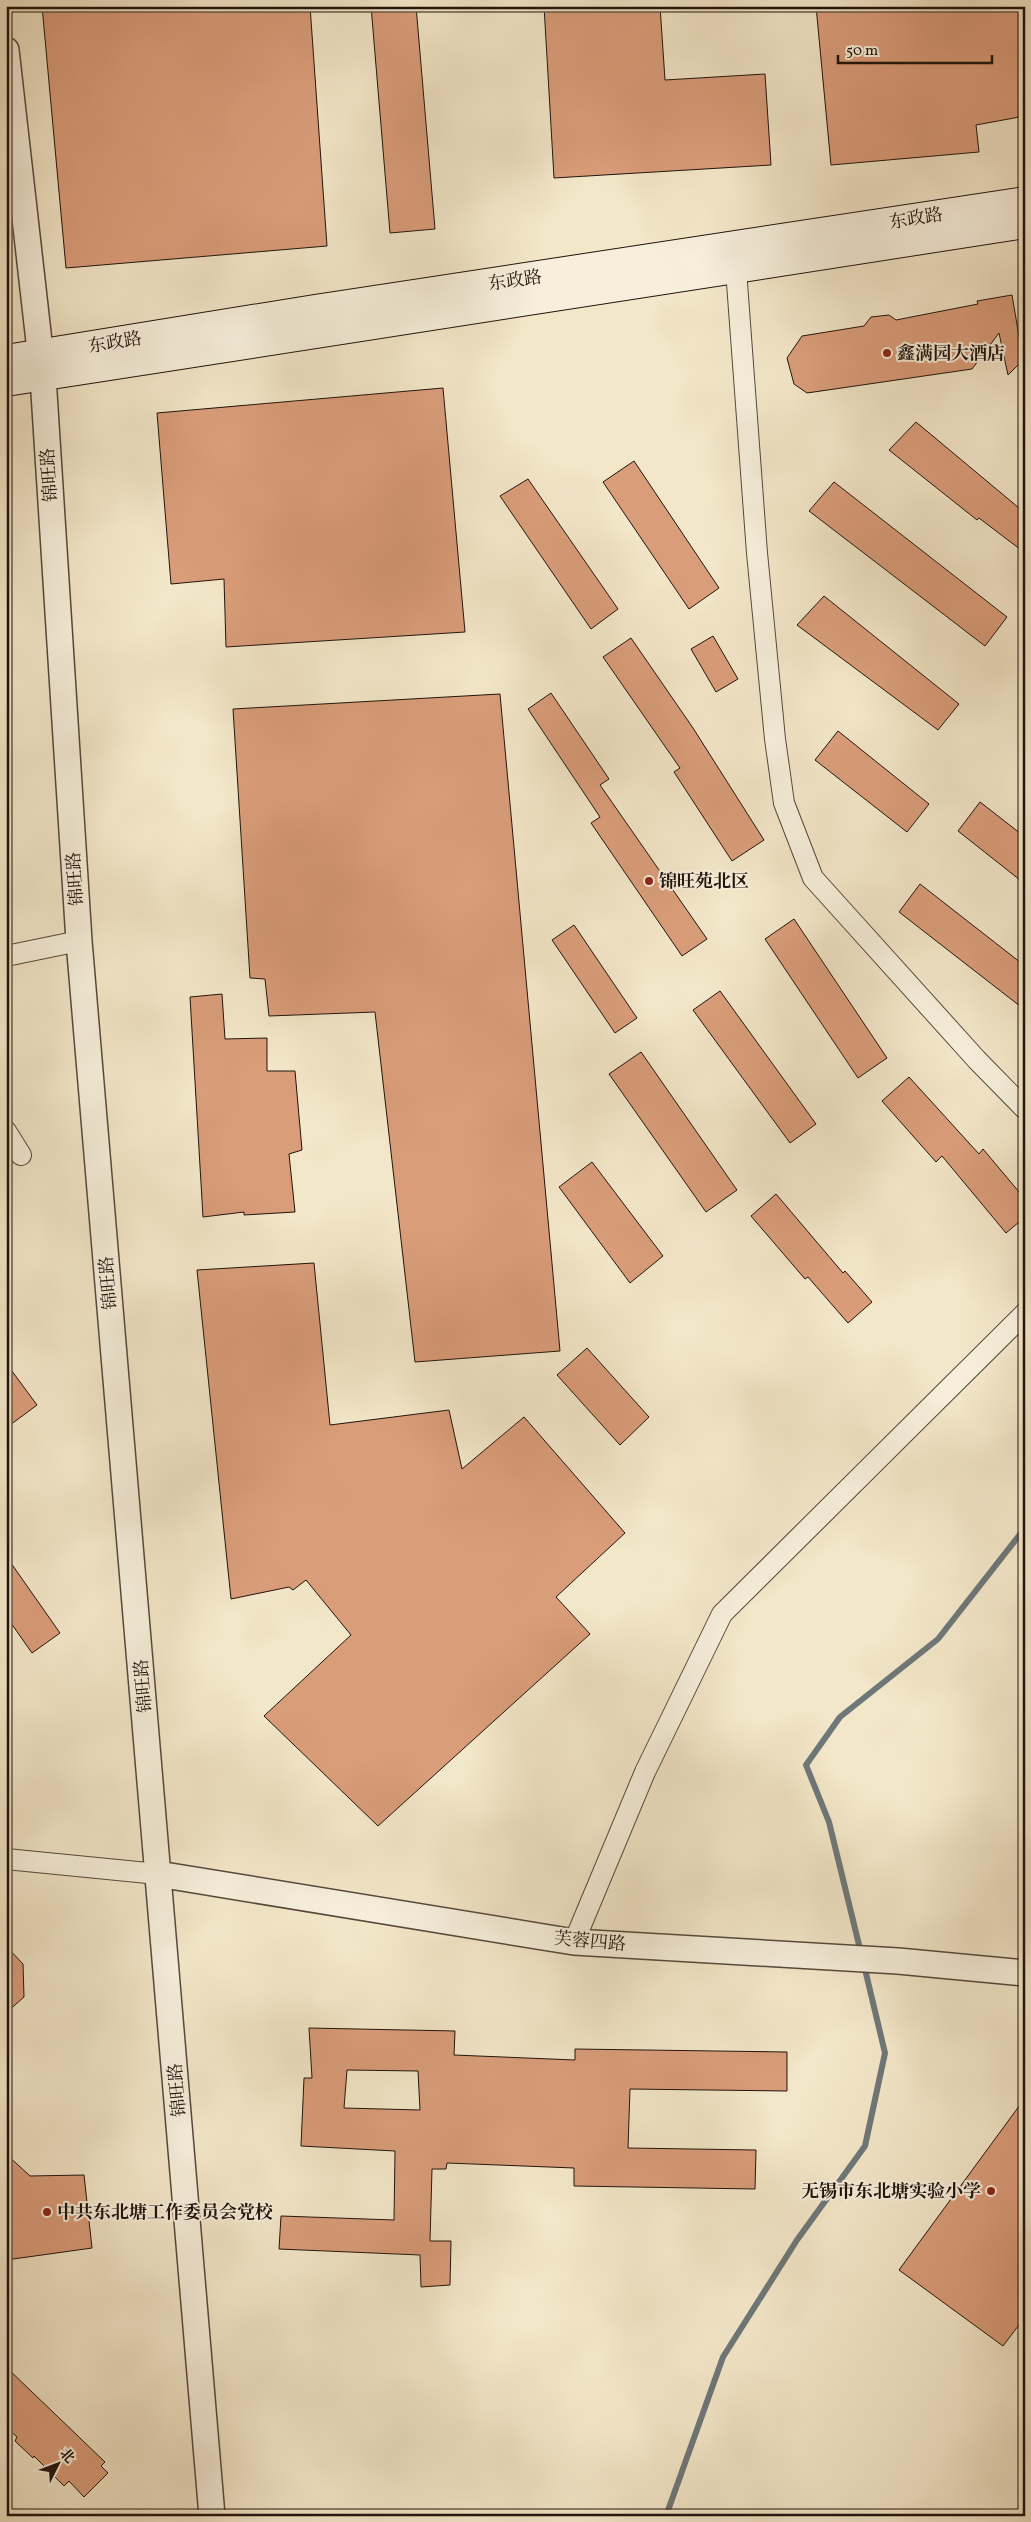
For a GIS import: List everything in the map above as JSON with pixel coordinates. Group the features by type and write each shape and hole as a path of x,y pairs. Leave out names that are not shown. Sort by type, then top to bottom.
{"main road":[{"name":"东政路","path":"735,258 1025,201"},
{"name":"东政路","path":"6,382 41,366 735,258 1025,224"},
{"name":"东政路","path":"6,360 41,366"}],"street":[{"name":"锦旺路","path":"6,50 41,366 79,941 212,2516"},
{"path":"735,258 757,553 775,739 784,803 814,878 977,1060 1025,1109"},
{"path":"6,956 79,941"},
{"path":"6,1131 21,1155"},
{"path":"574,1942 645,1772 722,1614 1025,1313"},
{"path":"6,1858 158,1874"},
{"name":"芙蓉四路","path":"158,1874 574,1942 898,1961 1025,1973"}],"building":[{"path":"42,6 310,6 327,246 66,268"},
{"path":"371,6 416,6 435,229 390,233"},
{"path":"544,6 660,6 665,80 765,74 771,165 554,178"},
{"path":"816,6 1025,6 1025,116 976,125 979,152 831,165"},
{"name":"鑫满园大酒店","path":"1012,295 1023,360 1008,375 999,333 972,369 807,393 794,384 787,358 802,336 864,326 871,317 889,315 896,320 978,304 977,301"},
{"path":"443,388 465,632 226,647 224,579 171,584 157,413"},
{"path":"916,422 1025,513 1025,553 979,518 977,520 889,450"},
{"path":"634,461 719,588 689,609 603,482"},
{"path":"528,479 618,609 591,629 500,496"},
{"path":"834,482 1007,617 985,646 809,511"},
{"path":"824,596 959,704 938,730 797,625"},
{"path":"713,636 738,679 716,692 691,649"},
{"path":"631,638 693,728 764,840 732,861 674,772 680,768 603,657"},
{"path":"551,693 609,779 600,785 707,939 682,956 591,823 600,817 528,709"},
{"path":"500,694 560,1351 415,1362 375,1012 269,1016 265,979 250,978 233,709"},
{"path":"838,731 929,804 907,832 815,760"},
{"path":"980,802 1025,837 1025,884 958,831"},
{"path":"920,884 1025,966 1025,1010 899,912"},
{"path":"794,919 887,1058 858,1078 765,939"},
{"path":"574,925 637,1018 615,1033 552,940"},
{"path":"720,991 816,1124 790,1143 693,1010"},
{"path":"222,994 225,1039 267,1038 267,1071 295,1071 302,1150 289,1154 295,1212 244,1215 244,1212 203,1217 190,997"},
{"path":"641,1052 737,1190 706,1212 609,1074"},
{"path":"909,1077 979,1154 983,1149 1025,1199 1025,1217 1006,1233 942,1156 936,1162 882,1101"},
{"path":"592,1162 663,1256 630,1283 559,1187"},
{"path":"776,1194 843,1273 845,1271 872,1302 848,1323 808,1277 805,1279 751,1216"},
{"path":"314,1263 330,1425 449,1410 462,1469 524,1417 625,1533 556,1597 590,1634 378,1826 264,1716 351,1635 306,1580 293,1590 289,1587 231,1599 197,1270"},
{"path":"587,1348 649,1417 620,1445 557,1375"},
{"path":"6,1363 37,1405 6,1428"},
{"path":"6,1556 60,1633 32,1653 6,1616"},
{"path":"6,1946 23,1964 24,1997 6,2013"},
{"path":"309,2028 455,2031 454,2055 575,2060 575,2049 787,2052 787,2091 630,2089 628,2148 756,2150 755,2189 574,2186 574,2168 447,2163 446,2169 432,2169 430,2241 451,2241 450,2285 421,2287 420,2255 279,2249 281,2216 394,2220 395,2151 301,2146 304,2078 312,2078","holes":["347,2070 418,2071 420,2110 344,2108"]},
{"name":"无锡市东北塘实验小学","path":"1025,2098 1025,2317 1003,2346 899,2270"},
{"name":"中共东北塘工作委员会党校","path":"6,2154 30,2176 84,2175 92,2248 6,2260"},
{"path":"6,2367 105,2462 101,2466 108,2473 84,2497 69,2481 64,2486 34,2456 33,2458 15,2441 17,2437 6,2427"}],"waterway":[{"path":"861,1953 829,1822 806,1765 840,1717 938,1639 1025,1528"},
{"path":"666,2516 723,2357 797,2240 865,2146 885,2053 864,1965"}],"place":[{"name":"鑫满园大酒店","path":"887,353"},
{"name":"锦旺苑北区","path":"649,881"},
{"name":"无锡市东北塘实验小学","path":"991,2191"},
{"name":"中共东北塘工作委员会党校","path":"47,2212"}]}
